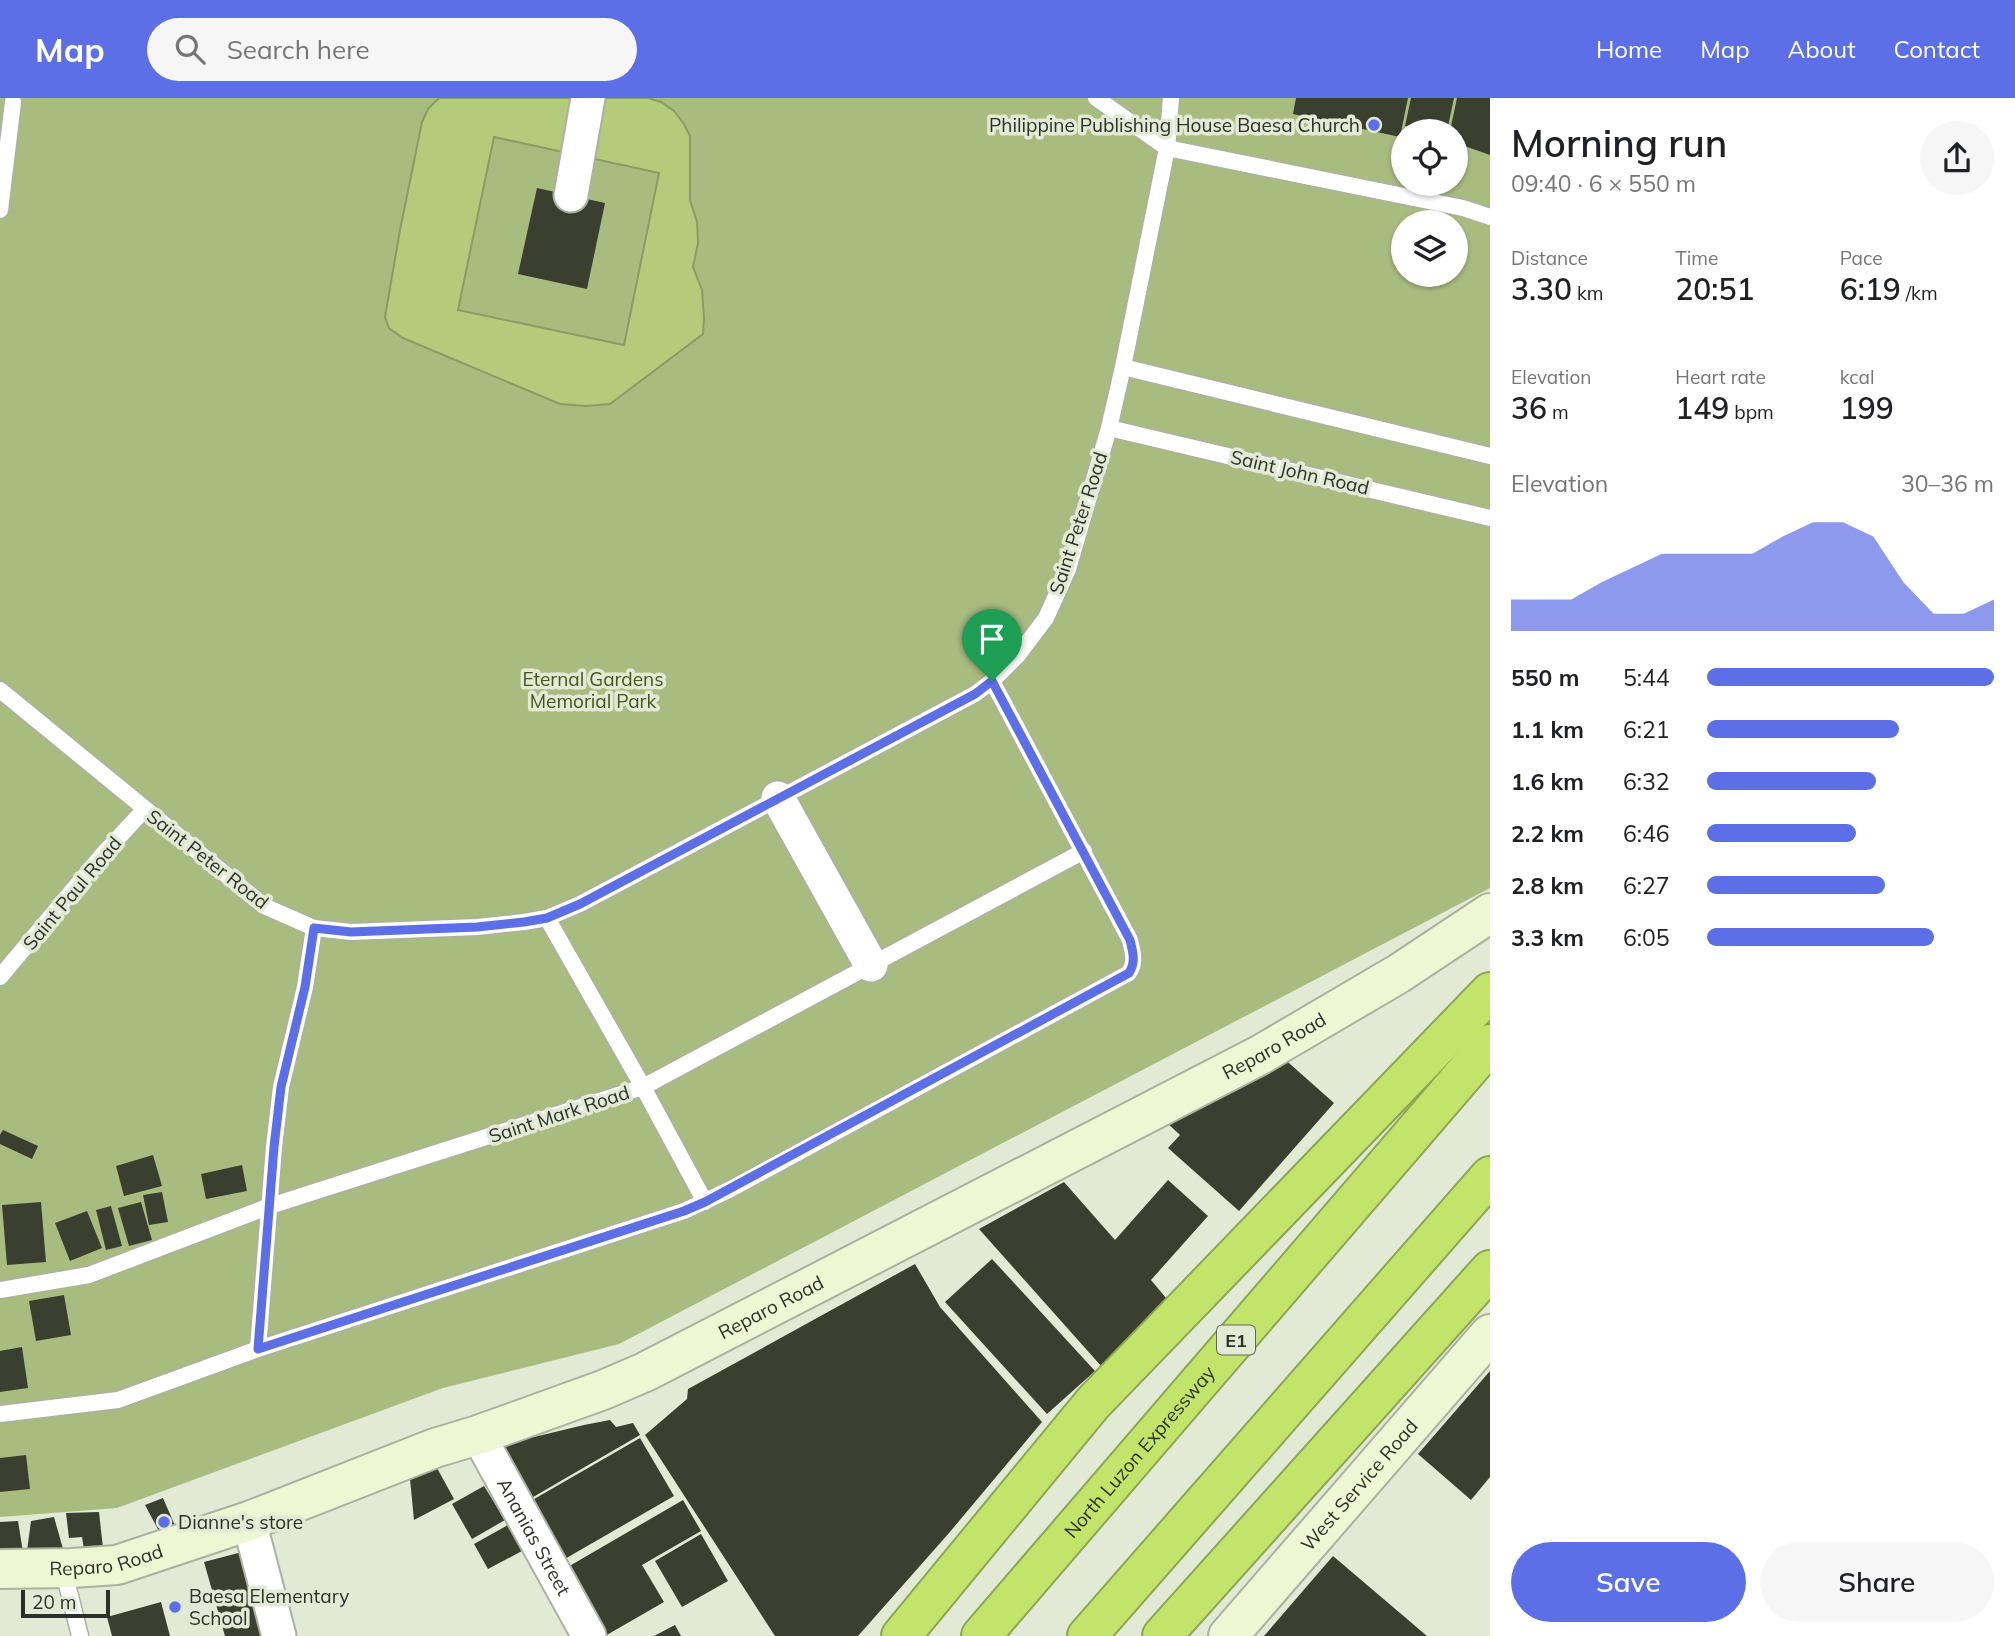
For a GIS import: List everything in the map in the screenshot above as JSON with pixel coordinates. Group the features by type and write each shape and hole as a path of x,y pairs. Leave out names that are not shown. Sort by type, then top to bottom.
{"highway":[{"path":"901,1636 1093,1403 1490,992"},
{"name":"North Luzon Expressway","path":"981,1636 1490,1044"},
{"path":"1087,1636 1490,1176"},
{"path":"1162,1636 1490,1270"}],"street":[{"path":"571,195 589,98"},
{"path":"778,798 871,965"},
{"name":"Reparo Road","path":"0,1569 117,1564 249,1521 435,1448 478,1436 645,1372 1260,1055 1398,974 1490,913"},
{"name":"West Service Road","path":"1228,1636 1490,1334"},
{"name":"Ananias Street","path":"478,1436 589,1636"},
{"path":"249,1521 279,1636"}],"lane":[{"path":"1096,98 1167,148 1462,208 1490,217"},
{"name":"Saint Peter Road","path":"0,690 264,906 314,928 351,932 477,927 547,918 580,904 975,694 1018,655 1046,618 1068,569 1109,428 1167,148 1171,98"},
{"path":"0,210 12,103"},
{"path":"1123,367 1490,456"},
{"name":"Saint John Road","path":"1109,428 1490,518"},
{"path":"0,1414 118,1400 258,1349 705,1202 1129,973 1134,957 1130,940 992,681"},
{"name":"Saint Paul Road","path":"0,977 104,853 145,809"},
{"name":"Saint Mark Road","path":"0,1290 89,1275 270,1206 643,1087 1084,851"},
{"path":"547,918 705,1202"},
{"path":"258,1349 281,1087 305,987 314,928"},
{"path":"63,1567 80,1636"}],"green space":[{"name":"Eternal Gardens Memorial Park","path":"0,98 1490,98 1490,888 619,1344 443,1388 117,1508 0,1517"}],"shaded area":[{"path":"439,98 648,98 661,102 674,111 690,136 690,200 697,222 698,243 693,267 702,290 703,334 610,404 586,406 560,404 403,338 389,328 385,317 400,230 422,122 428,109","holes":["494,137 659,173 624,345 458,310"]}],"building":[{"name":"Philippine Publishing House Baesa Church","path":"1296,98 1408,98 1404,119 1391,119 1391,135 1293,114"},
{"path":"1411,98 1454,98 1450,119 1406,119"},
{"path":"1457,98 1490,98 1490,155 1468,147 1468,119 1453,119"},
{"path":"537,188 605,203 587,289 518,274"},
{"path":"1281,1056 1334,1103 1239,1211 1168,1148 1180,1135 1164,1120"},
{"path":"3,1130 38,1146 32,1159 0,1144"},
{"path":"153,1155 162,1186 124,1196 116,1166"},
{"path":"242,1165 247,1191 206,1199 201,1174"},
{"path":"1168,1180 1208,1216 1151,1280 1166,1298 1102,1367 979,1229 1064,1182 1115,1240"},
{"path":"162,1192 168,1222 149,1225 143,1195"},
{"path":"41,1202 46,1262 7,1265 2,1205"},
{"path":"141,1202 152,1240 129,1246 118,1208"},
{"path":"111,1206 122,1246 106,1250 96,1210"},
{"path":"87,1211 102,1248 70,1261 55,1223"},
{"path":"992,1259 1095,1371 1047,1414 945,1302"},
{"path":"915,1264 940,1307 1042,1422 858,1636 775,1636 645,1435 687,1399 688,1389"},
{"path":"64,1295 71,1335 36,1341 29,1301"},
{"path":"22,1347 28,1388 0,1392 0,1351"},
{"path":"1490,1371 1490,1477 1471,1500 1418,1454"},
{"path":"610,1420 616,1427 633,1423 640,1435 528,1500 496,1446 584,1425"},
{"path":"640,1438 674,1496 563,1560 529,1502"},
{"path":"26,1455 30,1489 0,1492 0,1458"},
{"path":"437,1468 454,1499 414,1520 410,1479"},
{"path":"484,1486 505,1520 472,1539 452,1504"},
{"path":"163,1498 176,1528 160,1533 145,1505"},
{"path":"683,1500 701,1531 642,1565 664,1602 605,1636 566,1568"},
{"path":"99,1512 103,1548 84,1549 82,1537 69,1538 66,1513"},
{"path":"54,1517 63,1549 27,1551 31,1521"},
{"path":"18,1521 23,1552 0,1552 0,1522"},
{"path":"508,1525 522,1551 488,1569 474,1544"},
{"path":"701,1534 728,1581 682,1607 655,1561"},
{"path":"246,1551 270,1636 225,1636 204,1562"},
{"path":"1333,1556 1427,1636 1264,1636"},
{"path":"161,1602 170,1636 112,1636 107,1617"},
{"path":"675,1625 681,1636 654,1636"}],"place":[{"name":"Philippine Publishing House Baesa Church","path":"1374,125"},
{"name":"Dianne's store","path":"164,1522"},
{"name":"Baesa Elementary School","path":"175,1607"}],"route":[{"path":"992,681 1130,940 1134,957 1129,973 705,1202 258,1349 281,1087 305,987 314,928 351,932 477,927 547,918 580,904 975,694 992,681"}]}
